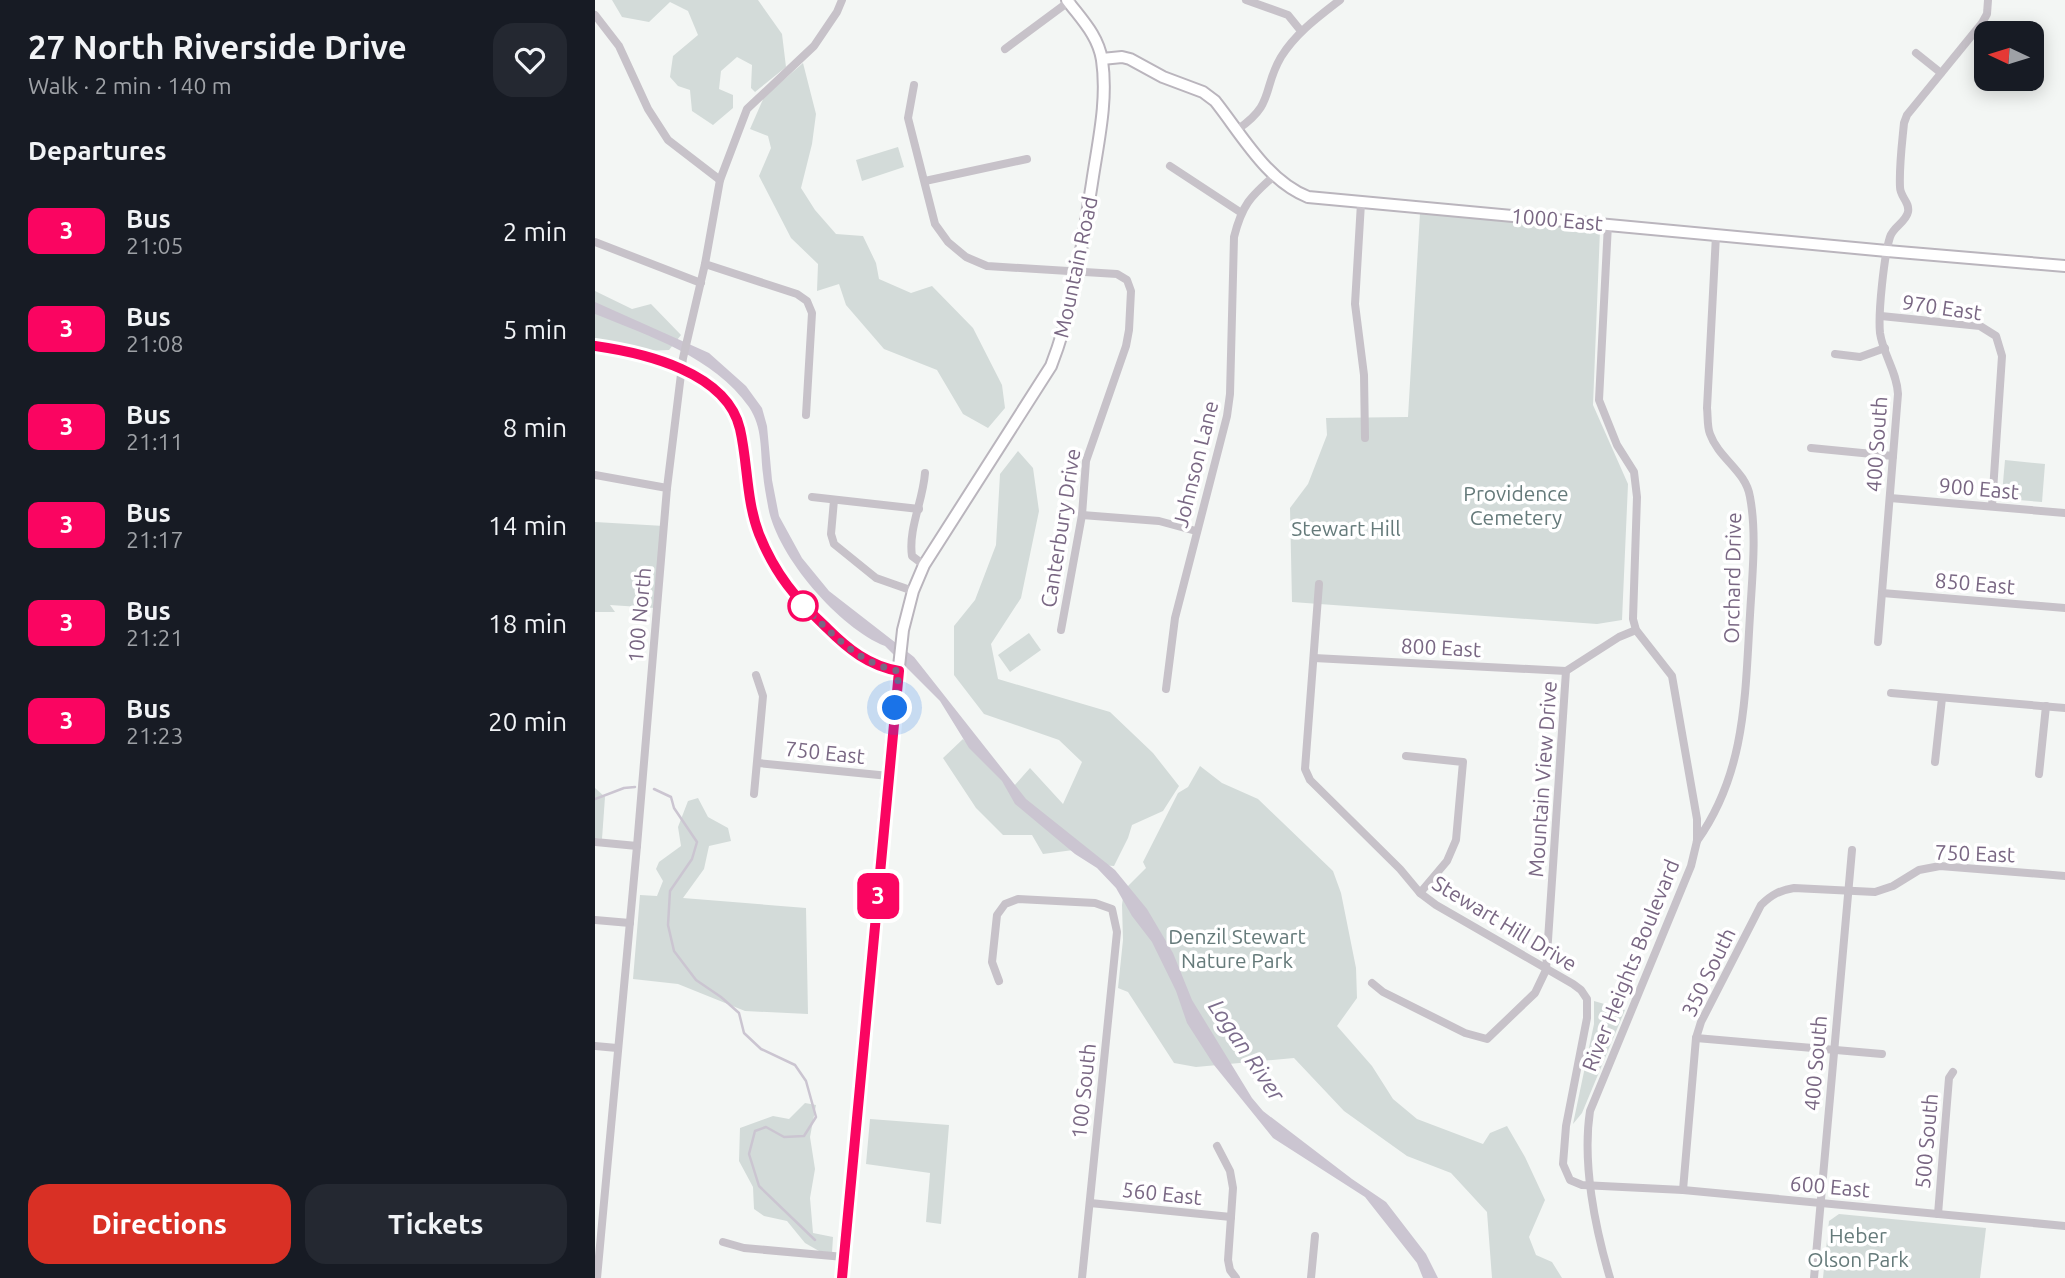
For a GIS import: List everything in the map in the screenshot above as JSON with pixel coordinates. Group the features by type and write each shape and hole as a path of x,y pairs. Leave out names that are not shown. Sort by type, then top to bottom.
{"street":[{"name":"100 North","path":"597,1278 667,488 683,355 701,283 720,180 747,109 814,46 842,0"},
{"path":"1246,0 1288,15 1301,31"},
{"path":"1238,129 1263,106 1281,58 1301,31 1340,0"},
{"path":"1887,251 1891,233 1906,218 1908,212 1900,188 1903,123 1907,114 1982,23 1987,14 1988,0"},
{"path":"1005,49 1069,1"},
{"name":"Mountain Road","path":"842,1278 903,630 913,591 924,565 1051,366 1064,333 1077,271 1104,105 1102,59 1093,33 1069,1"},
{"path":"595,15 619,46 648,108 668,140 720,180"},
{"path":"1916,53 1941,73"},
{"name":"1000 East","path":"1102,59 1130,59 1203,92 1215,101 1274,176 1294,191 1308,197 2065,266"},
{"name":"Canterbury Drive","path":"913,85 908,118 935,224 948,242 965,257 987,266 1117,274 1127,280 1131,291 1126,346 1086,461 1081,515 1061,630"},
{"path":"925,181 1027,159"},
{"path":"1170,166 1240,212 1256,191 1274,176"},
{"path":"1361,202 1355,304 1364,375 1365,438"},
{"name":"Johnson Lane","path":"1166,689 1175,618 1227,416 1230,394 1234,237 1240,212"},
{"path":"1608,224 1599,400 1617,445 1634,472 1637,497 1633,620 1636,630"},
{"name":"Orchard Drive","path":"1697,841 1711,822 1727,785 1740,743 1753,561 1750,495 1741,475 1718,450 1710,433 1707,408 1716,236"},
{"path":"595,242 701,283"},
{"name":"400 South","path":"1878,642 1898,383 1880,333 1887,251"},
{"path":"705,264 797,294 807,301 812,313 806,415"},
{"name":"970 East","path":"1881,316 1980,326 1996,336 2002,356 1992,506"},
{"path":"595,346 681,367 717,392 735,414 745,456 747,490 758,532 783,582 799,602 863,660 899,671"},
{"path":"1835,354 1860,357 1885,348"},
{"path":"1811,448 1893,456"},
{"path":"924,565 912,556 910,543 925,473"},
{"path":"595,475 667,488"},
{"path":"812,497 919,509"},
{"name":"900 East","path":"1890,498 2065,513"},
{"path":"834,500 831,534 834,544 876,578 913,591"},
{"path":"1081,515 1132,517 1196,531"},
{"name":"Stewart Hill Drive","path":"1319,584 1305,769 1310,780 1400,869 1420,893 1581,990 1587,999 1587,1018 1566,1126 1563,1164 1570,1180 1591,1185"},
{"name":"850 East","path":"1882,593 2065,608"},
{"name":"Mountain View Drive","path":"1546,970 1566,671 1619,637 1636,630"},
{"name":"River Heights Boulevard","path":"1610,1278 1603,1256 1591,1185 1587,1148 1590,1111 1691,866 1697,841 1697,819 1672,676 1636,630"},
{"name":"800 East","path":"1314,658 1566,671"},
{"path":"754,794 763,696 756,675"},
{"path":"1891,693 2065,708"},
{"path":"1935,762 1943,698"},
{"path":"2039,774 2046,706"},
{"path":"1406,756 1463,761 1456,840 1447,861 1420,893"},
{"name":"750 East","path":"758,763 889,776"},
{"path":"595,842 637,846"},
{"name":"400 South","path":"1814,1278 1852,850"},
{"name":"750 East","path":"1848,892 1875,892 1893,886 1919,870 1940,866 2065,876"},
{"name":"350 South","path":"1682,1190 1696,1038 1761,905 1770,896 1794,888 1848,892"},
{"name":"100 South","path":"999,981 992,962 997,915 1005,904 1018,898 1095,903 1112,909 1117,932 1082,1278"},
{"path":"595,920 630,923"},
{"path":"1372,983 1383,992 1465,1033 1487,1039 1535,993 1546,970"},
{"path":"1696,1038 1882,1054"},
{"path":"595,1045 617,1048"},
{"name":"500 South","path":"1938,1214 1949,1078 1953,1072"},
{"path":"1217,1146 1230,1171 1233,1188 1228,1260 1235,1278"},
{"name":"600 East","path":"1591,1185 1682,1190 2065,1226"},
{"name":"560 East","path":"1090,1203 1231,1217"},
{"path":"1311,1278 1315,1236"},
{"path":"723,1242 744,1248 844,1257"}],"green space":[{"path":"612,0 758,0 782,34 786,67 755,92 751,88 752,65 737,57 721,71 719,89 733,95 733,108 713,125 692,111 690,90 678,86 670,77 673,56 698,35 688,11 670,2 649,22 622,17"},
{"path":"803,63 816,114 801,188 815,210 836,234 863,236 876,263 879,279 911,293 932,286 973,328 1002,385 1005,408 988,428 963,414 937,370 884,349 846,305 839,284 817,291 818,264 791,238 759,176 771,148 768,136 750,129 764,97"},
{"path":"898,147 904,167 862,181 856,160"},
{"name":"Providence Cemetery","path":"1420,213 1600,230 1593,405 1628,484 1622,620 1597,624 1292,602 1290,508 1308,484 1327,435 1326,418 1408,417"},
{"path":"595,291 632,309 651,304 681,335 669,350 645,351 595,340"},
{"path":"1018,451 1033,468 1039,511 1021,598 991,644 998,679 1110,712 1153,753 1179,786 1163,811 1132,825 1114,866 1100,865 1081,849 1043,854 1032,835 1003,835 976,808 943,758 963,739 1013,787 1030,768 1063,804 1082,762 1059,740 984,714 954,675 954,626 975,600 996,545 1000,474"},
{"path":"2005,460 2045,464 2042,502 2006,499 2002,494"},
{"path":"595,522 664,526 655,608 610,605 615,612 595,612"},
{"path":"1029,633 1041,650 1010,672 998,655"},
{"name":"Denzil Stewart Nature Park","path":"1200,766 1222,783 1258,799 1333,871 1341,893 1356,968 1357,998 1337,1026 1372,1066 1393,1099 1417,1119 1483,1144 1490,1133 1507,1126 1545,1200 1529,1237 1536,1255 1552,1262 1562,1278 1492,1278 1487,1212 1451,1173 1407,1156 1344,1111 1294,1058 1196,1067 1174,1063 1128,992 1118,988 1124,890 1146,868 1143,862 1178,793 1188,787"},
{"path":"595,788 605,797 602,839 595,838"},
{"path":"698,798 708,817 728,828 731,841 709,846 704,869 683,898 806,908 808,1014 745,1011 678,984 633,979 640,895 657,896 663,881 656,869 659,862 681,846 678,827 688,801"},
{"path":"1594,1001 1625,1010 1582,1113 1573,1124 1594,1024"},
{"path":"805,1103 816,1105 810,1137 815,1169 810,1198 813,1233 833,1237 832,1253 819,1251 805,1243 787,1221 764,1216 754,1209 753,1187 739,1161 740,1128 773,1116 789,1119"},
{"path":"870,1119 949,1125 941,1224 926,1222 930,1173 866,1164"},
{"name":"Heber Olson Park","path":"1839,1214 1986,1228 1980,1278 1823,1278 1829,1221"}],"shaded area":[{"path":"595,302 709,353 746,386 762,408 767,426 772,480 779,516 802,558 829,591 914,657 1026,799 1115,870 1147,909 1173,953 1192,1000 1252,1098 1263,1111 1386,1202 1426,1254 1438,1278 1423,1278 1417,1263 1365,1197 1273,1138 1214,1065 1187,1023 1176,991 1152,942 1132,916 1116,888 1097,868 1075,854 1015,804 1002,781 969,748 940,701 885,646 848,623 812,588 783,546 773,525 765,490 757,423 749,407 735,390 718,374 679,350 595,314"}],"waterway":[{"path":"595,799 624,788 635,787"},
{"path":"654,789 671,797 674,808 697,842 692,859 670,891 668,925 674,951 696,980 739,1013 744,1033 761,1049 795,1065 806,1081 816,1117 804,1136 784,1137 766,1127 755,1131 749,1154 759,1186 815,1240"}],"bus line":[{"name":"3","path":"595,346 681,367 717,392 735,414 740,427 747,490 758,532 783,582 799,602 863,660 899,671 842,1278"}],"route":[{"path":"803,606 799,602 863,660 899,671 895,708"}],"park label":[{"name":"Stewart Hill","path":"1346,528"}],"water label":[{"name":"Logan River","path":"1247,1050"}]}
